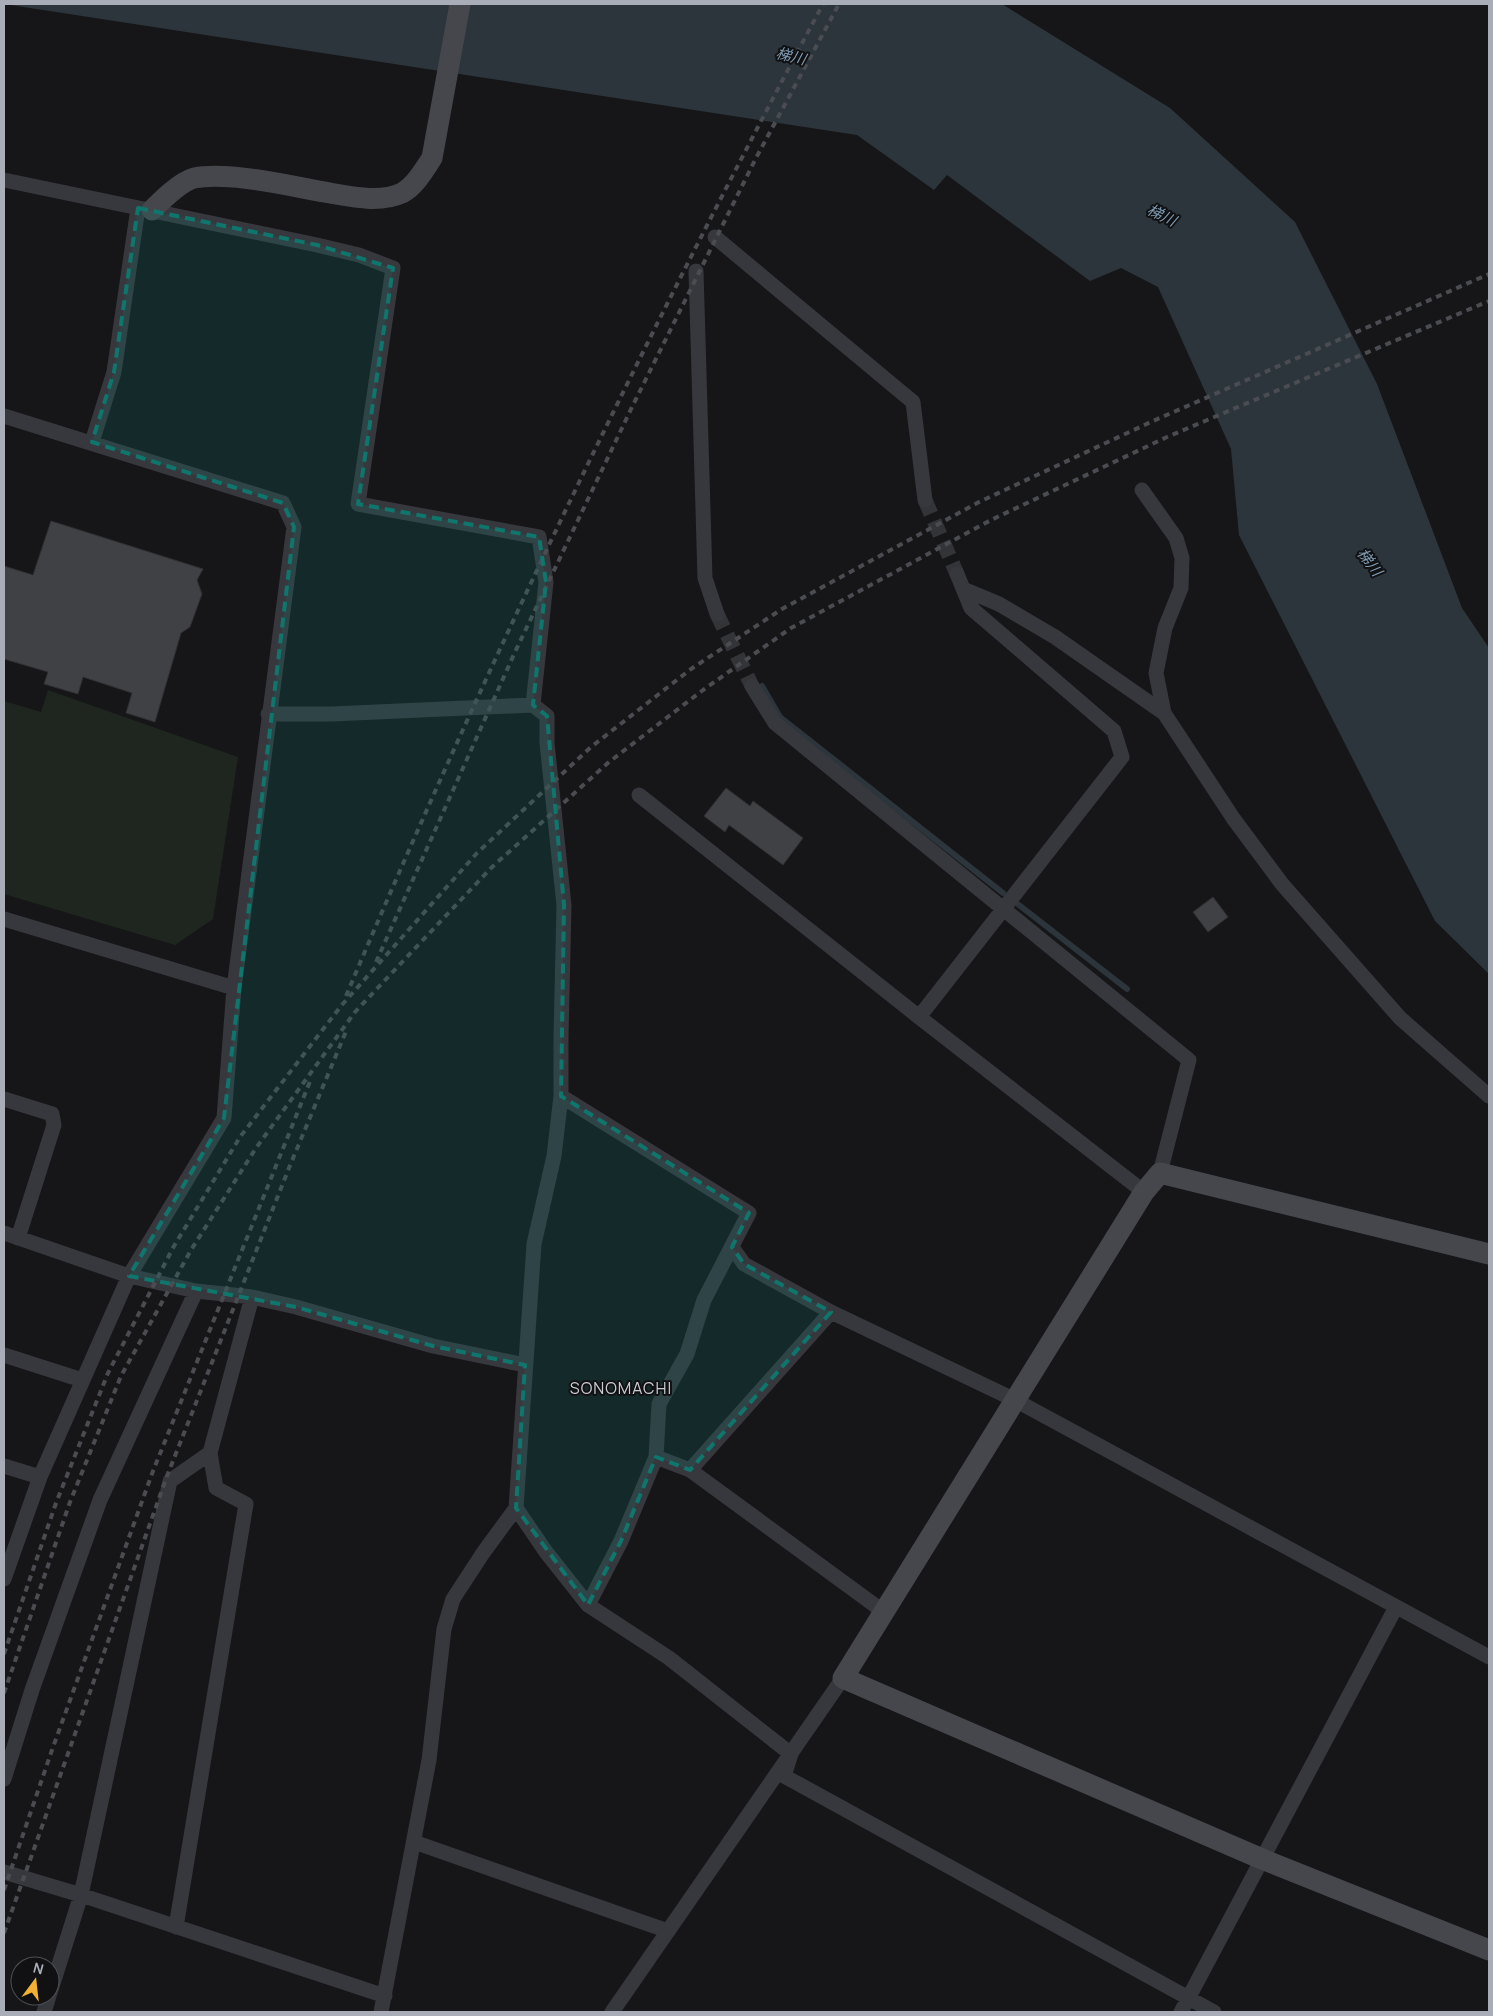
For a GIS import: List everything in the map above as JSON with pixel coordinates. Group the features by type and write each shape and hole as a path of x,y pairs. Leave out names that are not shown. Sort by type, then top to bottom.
{"street":[{"path":"92,442 114,372 145,209 193,178 225,177 254,180 374,199 402,192 421,176 432,158 460,4"},
{"path":"4,180 317,245 360,255 393,268 358,504 539,537 546,582 532,704"},
{"path":"715,238 913,402 925,500"},
{"path":"696,271 705,578 717,614"},
{"path":"4,416 284,503 294,527 268,714 234,988 224,1118 129,1276 40,1477 4,1579"},
{"path":"1142,490 1176,538 1182,558 1181,588 1165,628 1156,673 1164,714"},
{"path":"919,1017 1122,757 1114,730 971,608 957,574"},
{"path":"963,589 999,604 1055,637 1164,714 1233,818 1282,884 1400,1018 1489,1096"},
{"path":"613,2012 843,1678 1144,1192 1160,1173 1189,1060 1002,910 775,723 752,686"},
{"path":"268,714 332,714 532,704 547,716 546,743 564,905 561,1096 554,1156 534,1244 516,1508 453,1598 444,1629 429,1760 381,2012"},
{"path":"639,795 1144,1192"},
{"path":"4,919 234,988"},
{"path":"561,1096 749,1213 704,1300 687,1354 659,1404 656,1457 621,1541 588,1605"},
{"path":"4,1098 52,1114 54,1125 11,1236 129,1276 196,1291 252,1297 296,1307 433,1346 525,1365"},
{"path":"1160,1173 1489,1254"},
{"path":"732,1247 744,1264 831,1312 1015,1400 1489,1657"},
{"path":"4,1779 32,1690 100,1500 196,1291"},
{"path":"176,1927 246,1504 216,1488 210,1453 252,1297"},
{"path":"690,1470 831,1312"},
{"path":"4,1355 82,1380"},
{"path":"60,1963 81,1895 170,1481 210,1453"},
{"path":"656,1457 690,1470 884,1612"},
{"path":"4,1466 40,1477"},
{"path":"516,1508 546,1552 588,1605 669,1658 791,1754"},
{"path":"1181,2012 1396,1607"},
{"path":"843,1678 1262,1859 1489,1950"},
{"path":"791,1754 784,1776 1214,2012"},
{"path":"414,1842 668,1932"},
{"path":"4,1872 81,1895 385,1996"}],"highlighted area":[{"path":"138,208 317,245 393,268 358,504 539,537 546,582 533,705 547,716 564,905 561,1096 749,1213 732,1247 744,1264 831,1312 690,1470 656,1457 621,1541 588,1605 516,1508 525,1365 433,1346 296,1307 129,1276 224,1118 294,527 283,503 92,442 114,372"}],"shaded area":[{"path":"48,690 238,757 213,919 175,945 4,894 4,701 41,712"}],"water":[{"name":"梯川","path":"4,4 1002,4 1170,108 1295,222 1377,384 1462,608 1489,648 1489,974 1435,921 1239,535 1231,449 1158,287 1121,268 1090,281 947,175 934,190 857,135"}],"building":[{"path":"51,521 203,569 197,580 202,594 190,627 181,633 155,722 126,713 132,693 83,677 78,694 44,684 48,672 4,659 4,566 33,575"},
{"path":"726,788 750,806 753,801 803,838 783,865 729,825 725,832 704,816"},
{"path":"1213,897 1228,917 1208,932 1193,912"}],"waterway":[{"path":"762,686 780,717 1003,893"},
{"path":"1019,905 1127,989"}],"tunnel":[{"path":"925,500 957,574"},
{"path":"717,614 752,686"}],"railway":[{"path":"346,996 400,870 573,494 696,248 823,4"},
{"path":"376,962 515,652 633,405 756,158 839,4"},
{"path":"4,1654 56,1503 108,1373 174,1246 240,1137 341,1006 477,853 591,747 691,669 782,609 979,502 1153,421 1489,274"},
{"path":"4,1693 70,1502 121,1376 191,1250 256,1148 355,1012 491,868 609,762 703,690 791,628 991,520 1167,437 1489,301"},
{"path":"4,1933 167,1476 291,1163 347,1029"},
{"path":"4,1890 52,1750 153,1471 311,1079"}],"district":[{"name":"SONOMACHI","path":"621,1388"}]}
